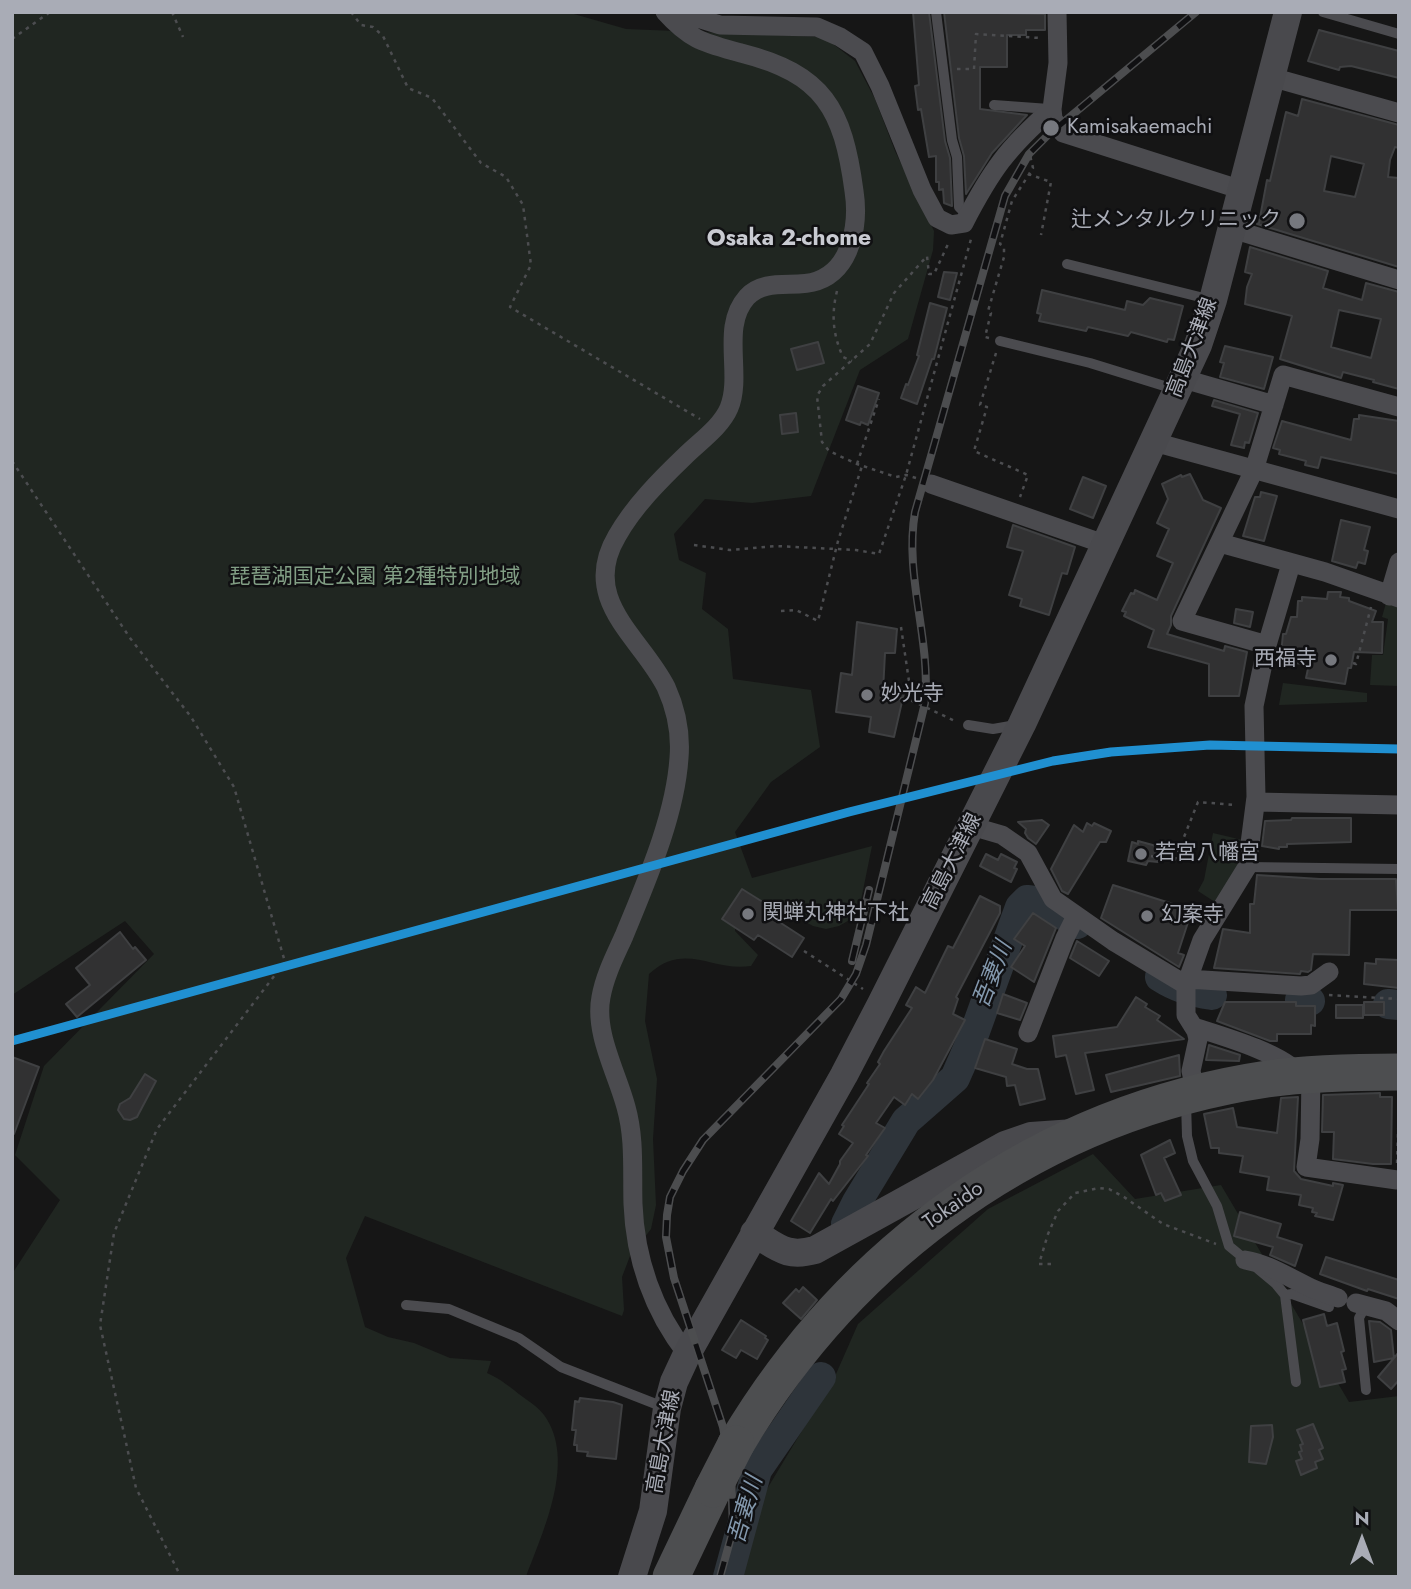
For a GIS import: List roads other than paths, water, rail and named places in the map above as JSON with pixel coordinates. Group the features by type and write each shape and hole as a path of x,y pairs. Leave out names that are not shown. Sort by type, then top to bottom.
{"highway":[{"name":"Tokaido","path":"671,1577 736,1444 778,1378 854,1290 920,1230 979,1188 1047,1148 1081,1132 1135,1111 1191,1095 1267,1079 1399,1072"}],"main road":[{"name":"高島大津線","path":"632,1577 653,1511 667,1408 674,1382 754,1233 844,1075 1020,729 1203,333 1288,12"},
{"path":"754,1233 785,1251 798,1255 815,1250 1005,1145 1031,1136 1081,1132"}],"street":[{"path":"665,12 684,33 705,44 772,61 804,77 829,103 839,121 855,195 854,230 846,257 834,272 815,282 776,284 761,288 748,297 739,312 734,331 733,391 728,410 630,515 614,540 604,580 620,624 666,687 676,712 680,746 678,781 666,824 607,972 599,1002 602,1029 632,1135 634,1220 639,1253 662,1318 687,1354"},
{"path":"678,12 720,25 817,27 840,37 863,52 880,86 922,190 937,218 951,225 967,225 990,175 1005,153 1052,109"},
{"path":"1057,12 1058,63 1052,109 1053,120 1063,133 1242,190"},
{"path":"1271,78 1399,113"},
{"path":"1232,229 1399,280"},
{"path":"1267,645 1182,621 1254,470 1283,375 1399,407"},
{"path":"1181,384 1274,405"},
{"path":"1154,442 1399,509"},
{"path":"931,484 1107,545"},
{"path":"1220,543 1325,572 1388,595 1399,562"},
{"path":"1191,1095 1191,1070 1198,1039 1186,1015 1186,987 1202,940 1247,867 1254,706 1267,645 1291,564"},
{"path":"1251,801 1399,805"},
{"path":"971,826 1002,835 1028,853 1053,899 1074,922 1186,987 1311,985 1329,972"},
{"path":"1028,1033 1074,922"},
{"path":"1194,1027 1273,1056 1306,1075 1310,1139 1306,1167 1397,1175"},
{"path":"1245,1260 1259,1262 1307,1287 1347,1303 1387,1311 1399,1321"}],"lane":[{"path":"936,12 952,140 957,157 959,207 967,225"},
{"path":"1323,12 1399,34"},
{"path":"993,105 1052,109"},
{"path":"1067,264 1213,300"},
{"path":"1000,341 1181,384"},
{"path":"968,725 1020,729"},
{"path":"1247,867 1399,869"},
{"path":"1191,1095 1187,1136 1193,1161 1217,1206 1229,1246 1276,1284 1285,1295 1296,1382"},
{"path":"1285,1295 1347,1303 1359,1318 1366,1390"},
{"path":"406,1305 449,1310 519,1338 561,1367 667,1408"}],"waterway":[{"name":"吾妻川","path":"846,1224 906,1121 955,1078 973,1037 1020,907 1027,900 1043,902 1077,924"},
{"name":"吾妻川","path":"1160,977 1185,989 1212,995"},
{"name":"吾妻川","path":"1300,1000 1310,1001"},
{"name":"吾妻川","path":"1388,1004 1399,1005"},
{"name":"吾妻川","path":"728,1577 757,1470 821,1377"}],"railway":[{"path":"720,1577 733,1530 731,1470 723,1427 674,1278 666,1237 670,1197 703,1140 841,999 856,974 866,945 925,703 924,655 913,560 915,512 1005,196 1029,154 1048,135 1196,12"},
{"path":"852,961 869,890"}],"place":[{"name":"Kamisakaemachi","path":"1051,128"},
{"name":"辻メンタルクリニック","path":"1297,221"},
{"name":"西福寺","path":"1331,660"},
{"name":"妙光寺","path":"867,695"},
{"name":"若宮八幡宮","path":"1141,854"},
{"name":"関蝉丸神社下社","path":"748,914"},
{"name":"幻案寺","path":"1147,916"}],"district":[{"name":"Osaka 2-chome","path":"789,239"}],"park label":[{"name":"琵琶湖国定公園 第2種特別地域","path":"375,578"}]}
